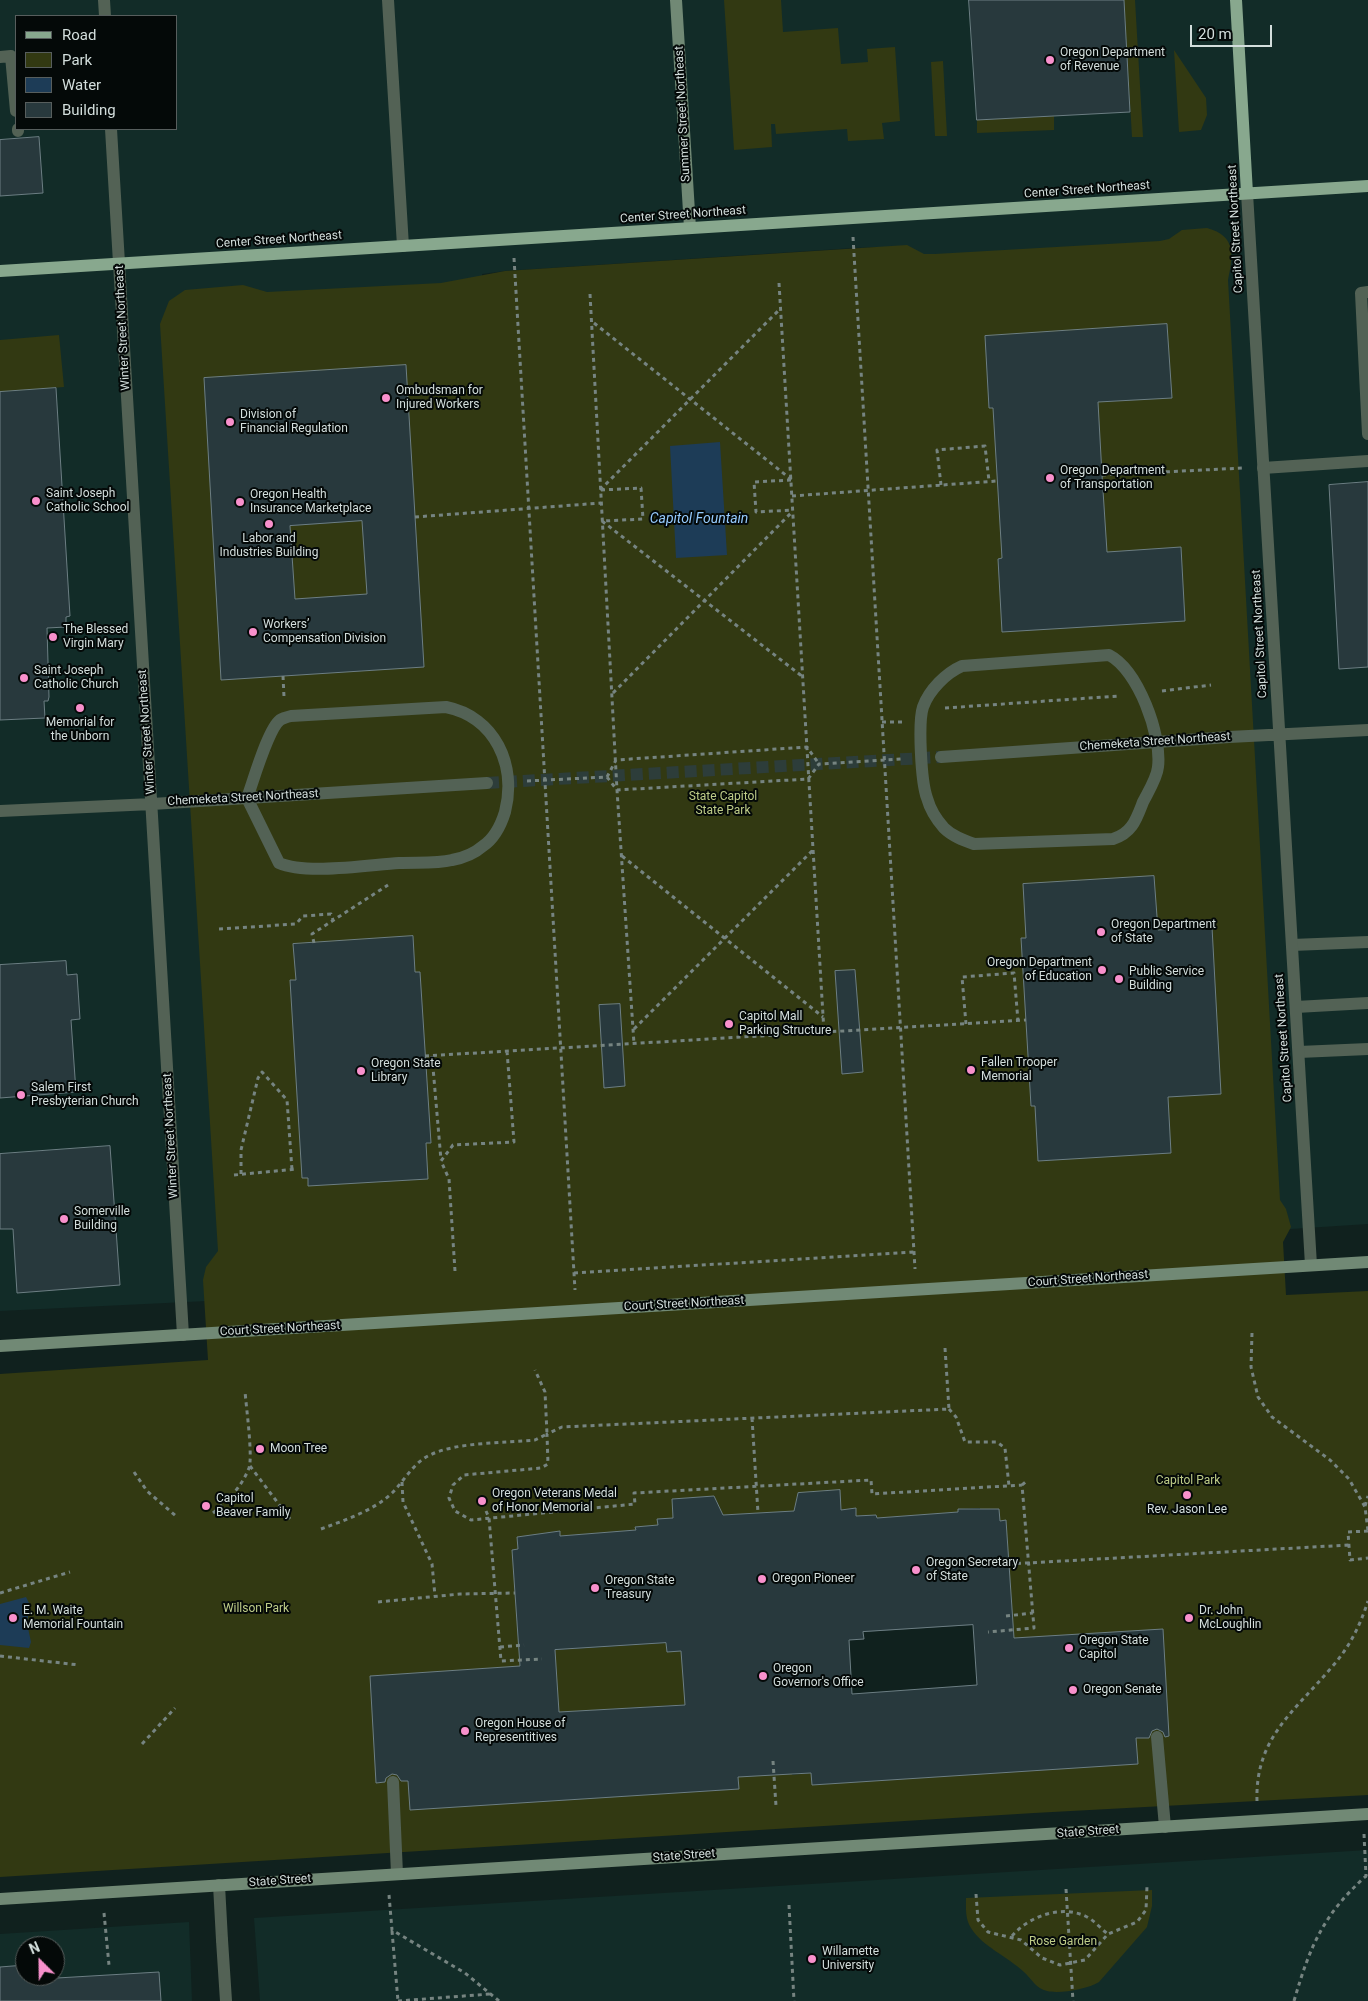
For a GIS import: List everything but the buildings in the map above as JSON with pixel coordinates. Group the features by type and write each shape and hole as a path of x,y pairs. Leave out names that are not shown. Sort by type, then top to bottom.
{"main road":[{"name":"Summer Street Northeast","path":"676,0 690,228"},
{"name":"Capitol Street Northeast","path":"1236,0 1247,194"},
{"name":"Center Street Northeast","path":"0,271 1368,186"},
{"name":"Court Street Northeast","path":"0,1346 1368,1262"},
{"name":"State Street","path":"0,1898 1366,1815"}],"street":[{"path":"104,0 105,15"},
{"path":"388,0 403,246"},
{"path":"0,57 11,56 15,101"},
{"name":"Winter Street Northeast","path":"111,130 183,1335"},
{"name":"Capitol Street Northeast","path":"1247,194 1311,1266"},
{"path":"1368,292 1361,293 1368,434"},
{"path":"1264,468 1368,461"},
{"path":"1109,655 1126,669 1139,694 1158,743 1158,769 1132,828 1113,840 974,844 957,838 944,828 931,808 924,785 920,721 923,706 932,691 952,670 962,666 1109,655"},
{"path":"446,707 458,709 485,725 498,743 505,758 509,782 502,820 495,835 484,846 451,861 305,868 286,866 279,863 247,798 274,727 280,721 291,716 320,714 446,707"},
{"name":"Chemeketa Street Northeast","path":"942,757 1279,734 1368,730"},
{"name":"Chemeketa Street Northeast","path":"0,810 152,804 486,783"},
{"path":"1292,945 1368,942"},
{"path":"1296,1007 1368,1003"},
{"path":"1299,1052 1368,1049"},
{"path":"1157,1737 1165,1827"},
{"path":"392,1874 393,1782"},
{"path":"219,1886 226,2001"}],"path":[{"path":"852,218 916,1290"},
{"path":"512,239 576,1311"},
{"path":"779,283 824,1032"},
{"path":"590,294 594,322 600,490 634,1044"},
{"path":"600,490 692,400 781,308"},
{"path":"594,322 792,480"},
{"path":"941,485 937,450 985,446 989,481"},
{"path":"1102,475 1264,468"},
{"path":"792,480 754,482 756,512 793,510"},
{"path":"792,496 998,480"},
{"path":"600,490 641,488 643,519 602,521"},
{"path":"415,517 601,503"},
{"path":"612,693 793,510"},
{"path":"602,521 803,677"},
{"path":"882,722 920,721 942,708 1139,694 1211,684"},
{"path":"616,760 807,747"},
{"path":"807,747 819,764"},
{"path":"819,764 922,758"},
{"path":"607,777 616,760"},
{"path":"808,779 819,764"},
{"path":"509,782 607,777"},
{"path":"607,777 617,790"},
{"path":"617,790 808,779"},
{"path":"633,1030 813,850"},
{"path":"622,856 823,1017"},
{"path":"314,942 312,934 389,885 401,863"},
{"path":"219,929 296,924 303,916 331,914 333,920"},
{"path":"966,1024 962,977 1014,973 1018,1021"},
{"path":"425,1056 1026,1020"},
{"path":"441,1161 453,1145 514,1142 507,1051"},
{"path":"432,1056 441,1161 450,1179 456,1271"},
{"path":"241,1174 240,1150 262,1072 287,1100 292,1170"},
{"path":"234,1174 298,1169"},
{"path":"574,1273 914,1252"},
{"path":"1252,1332 1252,1367 1258,1397 1272,1417 1324,1455 1349,1479 1365,1507"},
{"path":"945,1348 949,1409 956,1417 965,1442 997,1442 1002,1444 1005,1448 1009,1486"},
{"path":"535,1370 545,1392 548,1464 541,1468 464,1475 453,1485 449,1498 455,1512 471,1520 635,1504 634,1492 871,1480 872,1494 1022,1485 1028,1480"},
{"path":"213,1513 227,1502 250,1466 245,1391"},
{"path":"320,1529 357,1516 391,1494 414,1467 427,1456 445,1448 535,1440 562,1427 949,1409"},
{"path":"752,1418 758,1513"},
{"path":"250,1466 290,1519"},
{"path":"134,1472 148,1491 177,1517"},
{"path":"402,1481 403,1502 432,1564 435,1596"},
{"path":"988,1632 1034,1628 1022,1485"},
{"path":"1368,1496 1365,1507 1368,1531 1348,1532 1350,1560 1368,1558"},
{"path":"486,1511 489,1518 501,1662 542,1658"},
{"path":"1009,1564 1349,1545"},
{"path":"0,1593 17,1590 70,1572"},
{"path":"378,1602 435,1596 515,1593"},
{"path":"1257,1821 1256,1778 1265,1750 1281,1724 1347,1647 1361,1623 1368,1601"},
{"path":"1006,1616 1033,1613"},
{"path":"500,1648 524,1645"},
{"path":"0,1656 79,1665"},
{"path":"142,1744 174,1708"},
{"path":"773,1761 776,1806"},
{"path":"1294,2001 1310,1950 1319,1931 1350,1890 1367,1876 1366,1815"},
{"path":"392,1874 392,1930 398,2001 490,1994"},
{"path":"976,1894 977,1914 982,1927 996,1935 1012,1936 1021,1940 1049,1962 1060,1965 1085,1960 1108,1934 1137,1922 1146,1910 1146,1886"},
{"path":"1066,1890 1074,2001"},
{"path":"102,1892 109,1965"},
{"path":"789,1905 794,2001"},
{"path":"1012,1936 1022,1925 1032,1919 1046,1914 1068,1913 1089,1918 1108,1934"},
{"path":"392,1930 465,1972 499,2001"}],"shaded area":[{"path":"0,0 1368,0 1368,1224 936,1252 881,247 505,271 482,274 559,1284 0,1311"},
{"name":"Willamette University","path":"1368,1850 1368,2001 260,2001 254,1918"},
{"path":"189,1922 192,2001 0,2001 0,1934"}],"green space":[{"path":"724,0 781,0 783,32 838,28 841,64 868,62 867,49 895,47 900,121 882,123 884,139 848,141 847,129 776,134 775,124 771,124 772,147 734,150"},
{"path":"1124,0 1135,0 1143,137 1132,137"},
{"path":"1174,50 1206,98 1207,115 1201,130 1179,132"},
{"path":"943,61 947,136 935,136 931,62"},
{"path":"1054,116 1054,130 977,133 977,120"},
{"name":"State Capitol State Park","path":"1207,228 1224,236 1231,248 1228,280 1280,1200 1286,1209 1291,1227 1283,1242 1286,1295 1368,1291 1368,1795 1034,1813 0,1877 0,1374 208,1360 203,1280 206,1267 218,1251 160,324 169,301 185,290 243,285 267,292 441,283 505,271 907,245 924,254 935,254 1160,241 1169,239 1182,230","holes":["839,1490 841,1510 856,1509 856,1516 876,1515 877,1518 958,1512 958,1509 999,1509 1000,1521 1006,1521 1012,1608 988,1639 1021,1638 1004,1772 812,1785 811,1773 792,1775 791,1760 738,1777 739,1789 543,1801 523,1638 518,1638 512,1550 518,1549 518,1537 559,1531 560,1536 636,1530 635,1527 658,1525 658,1519 673,1518 672,1499 714,1496 723,1515 794,1511 798,1493"]},
{"path":"59,335 64,387 0,392 0,340"},
{"path":"666,1643 681,1651 693,1704 559,1712 555,1650"},
{"name":"Rose Garden","path":"1152,1890 1152,1906 1147,1927 1099,1982 1081,1989 1066,1991 1047,1991 1037,1986 1027,1974 976,1935 969,1925 966,1913 966,1898"}],"water":[{"name":"Capitol Fountain","path":"720,442 727,555 676,558 670,446"},
{"name":"E. M. Waite Memorial Fountain","path":"26,1597 30,1605 27,1623 31,1642 29,1648 0,1645 0,1604"}],"tunnel":[{"path":"487,783 941,757"}],"place":[{"name":"Oregon Department of Revenue","path":"1050,60"},
{"name":"Ombudsman for Injured Workers","path":"386,398"},
{"name":"Division of Financial Regulation","path":"230,422"},
{"name":"Oregon Department of Transportation","path":"1050,478"},
{"name":"Saint Joseph Catholic School","path":"36,501"},
{"name":"Oregon Health Insurance Marketplace","path":"240,502"},
{"name":"Labor and Industries Building","path":"269,524"},
{"name":"Workers’ Compensation Division","path":"253,632"},
{"name":"The Blessed Virgin Mary","path":"53,637"},
{"name":"Saint Joseph Catholic Church","path":"24,678"},
{"name":"Memorial for the Unborn","path":"80,708"},
{"name":"Oregon Department of State","path":"1101,932"},
{"name":"Oregon Department of Education","path":"1102,970"},
{"name":"Public Service Building","path":"1119,979"},
{"name":"Capitol Mall Parking Structure","path":"729,1024"},
{"name":"Fallen Trooper Memorial","path":"971,1070"},
{"name":"Oregon State Library","path":"361,1071"},
{"name":"Salem First Presbyterian Church","path":"21,1095"},
{"name":"Somerville Building","path":"64,1219"},
{"name":"Moon Tree","path":"260,1449"},
{"name":"Rev. Jason Lee","path":"1187,1495"},
{"name":"Oregon Veterans Medal of Honor Memorial","path":"482,1501"},
{"name":"Capitol Beaver Family","path":"206,1506"},
{"name":"Oregon Secretary of State","path":"916,1570"},
{"name":"Oregon Pioneer","path":"762,1579"},
{"name":"Oregon State Treasury","path":"595,1588"},
{"name":"E. M. Waite Memorial Fountain","path":"13,1618"},
{"name":"Dr. John McLoughlin","path":"1189,1618"},
{"name":"Oregon State Capitol","path":"1069,1648"},
{"name":"Oregon Governor's Office","path":"763,1676"},
{"name":"Oregon Senate","path":"1073,1690"},
{"name":"Oregon House of Representitives","path":"465,1731"},
{"name":"Willamette University","path":"812,1959"}],"park label":[{"name":"Capitol Park","path":"1188,1481"},
{"name":"Willson Park","path":"256,1609"}]}
